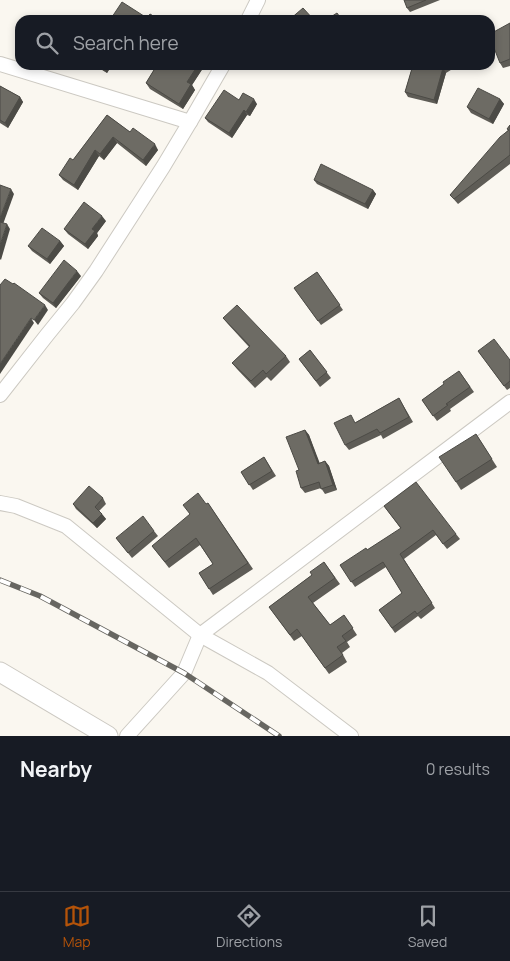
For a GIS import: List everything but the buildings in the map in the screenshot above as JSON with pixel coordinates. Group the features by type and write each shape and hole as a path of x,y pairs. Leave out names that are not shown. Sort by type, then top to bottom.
{"main road":[{"path":"0,672 108,736"}],"street":[{"path":"250,15 258,0"},
{"path":"0,64 15,69"},
{"path":"20,70 190,122"},
{"path":"0,395 73,303 96,270 163,167 220,70"},
{"path":"126,736 184,673 200,635 510,402"},
{"path":"0,503 16,506 66,526 200,635 268,673 351,736"}],"railway":[{"path":"0,580 40,596 184,673 279,736"}]}
